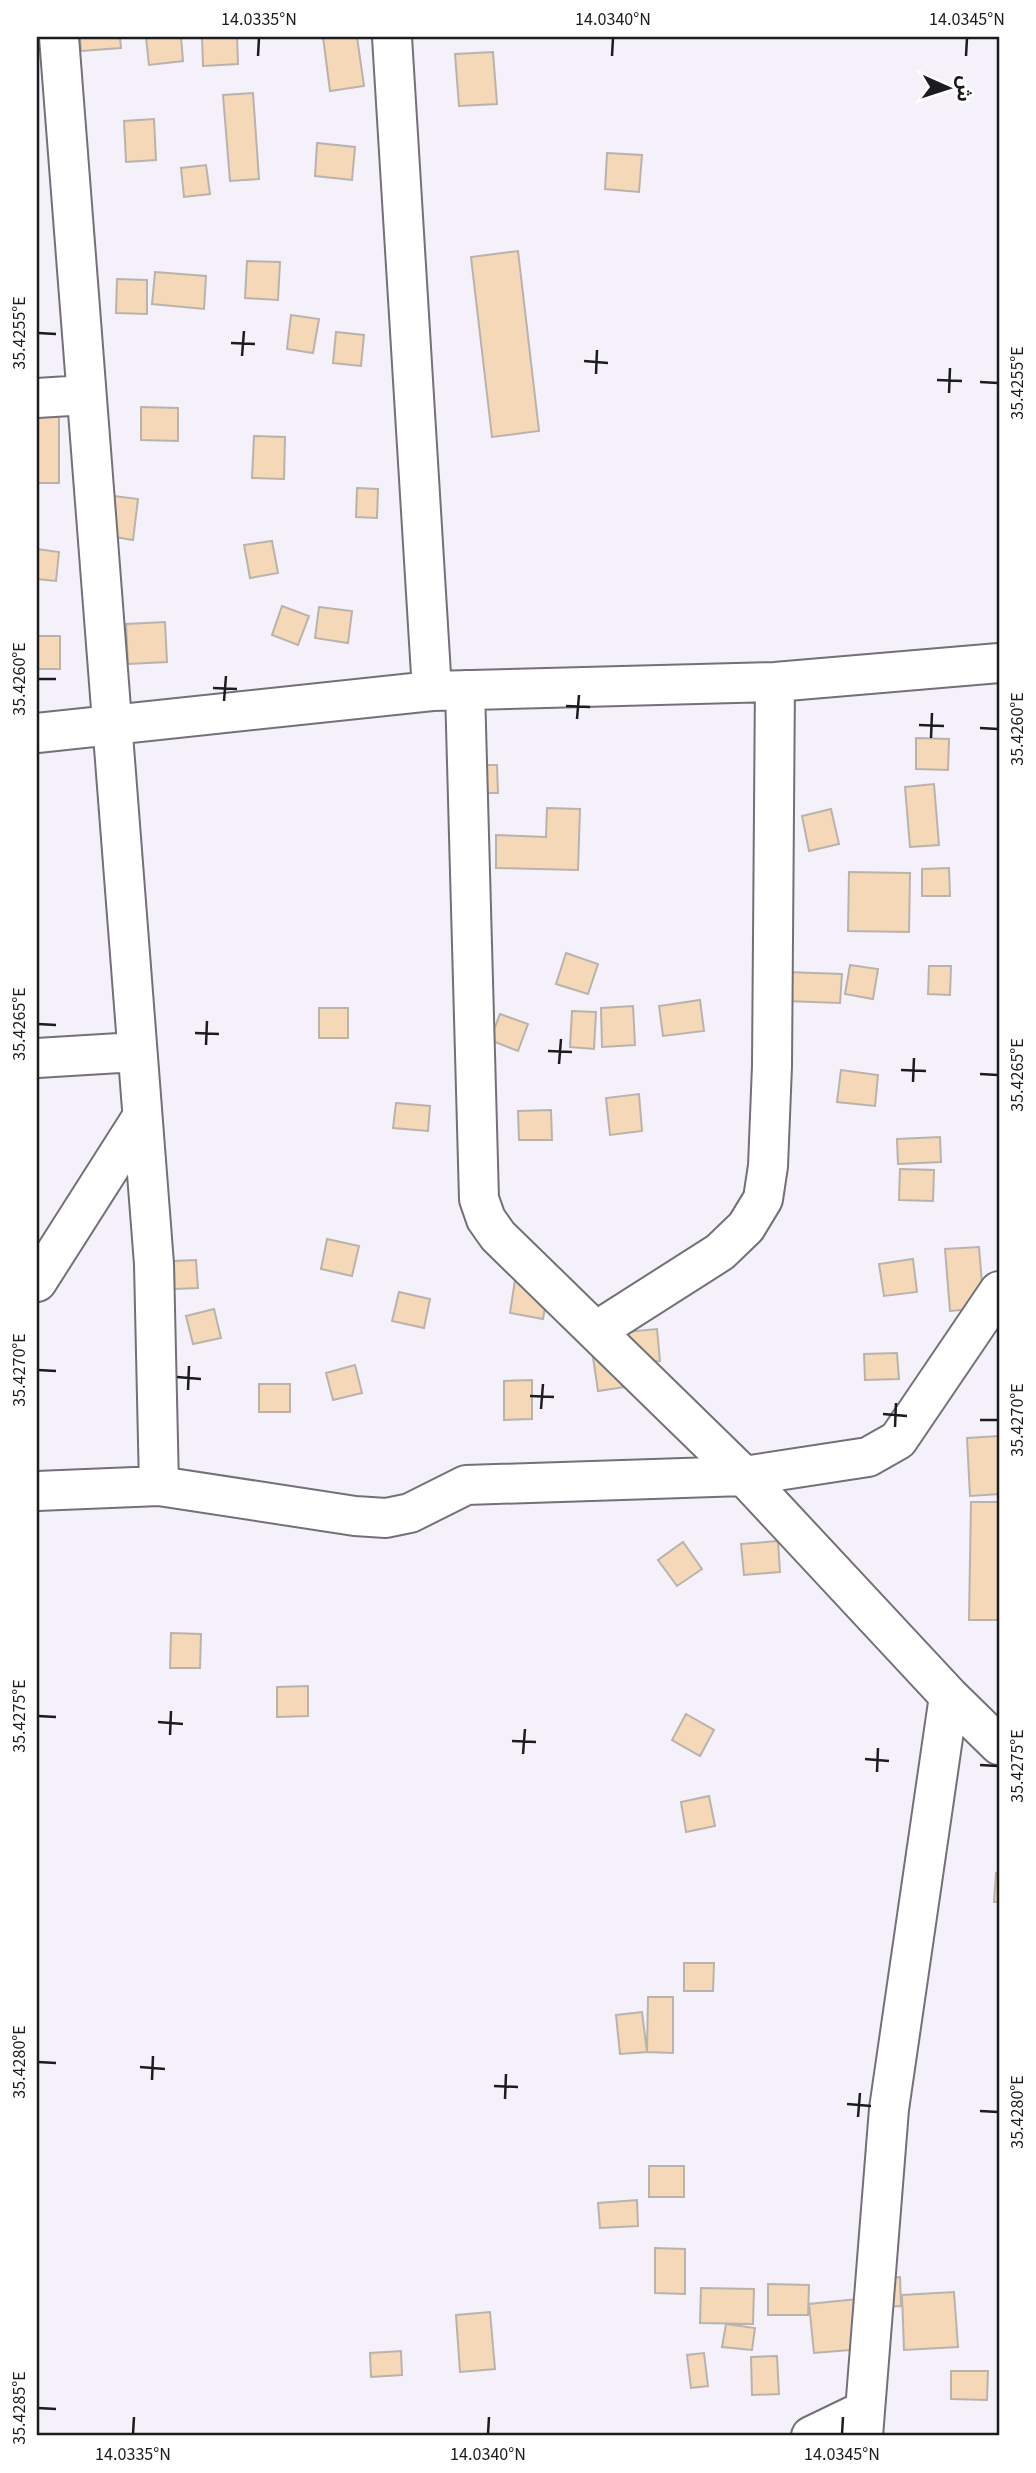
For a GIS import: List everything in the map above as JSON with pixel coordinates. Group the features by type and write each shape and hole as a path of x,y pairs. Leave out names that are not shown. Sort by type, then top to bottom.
{"street":[{"path":"59,37 154,1264 159,1486"},
{"path":"392,37 448,690 479,1199 486,1219 498,1236 744,1476 948,1696 999,1745"},
{"path":"37,398 86,395"},
{"path":"37,733 448,690 775,682 999,663"},
{"path":"596,1331 720,1252 746,1227 763,1199 768,1166 772,1066 775,682"},
{"path":"37,1058 136,1052"},
{"path":"37,1282 142,1117"},
{"path":"37,1491 159,1486 355,1516 386,1518 433,1504 466,1485 744,1476 868,1457 898,1440 999,1292"},
{"path":"811,2436 864,2423 889,2109 948,1696"}],"building":[{"path":"80,37 120,37 121,48 81,51"},
{"path":"146,37 181,37 183,61 149,65"},
{"path":"202,37 237,37 238,64 203,66"},
{"path":"323,37 357,37 364,86 330,91"},
{"path":"493,52 497,104 459,106 455,54"},
{"path":"253,93 259,179 230,181 223,95"},
{"path":"154,119 156,160 126,162 124,121"},
{"path":"317,143 355,147 352,180 315,176"},
{"path":"607,153 642,155 639,192 605,189"},
{"path":"206,165 210,194 184,197 181,168"},
{"path":"518,251 539,431 492,437 471,257"},
{"path":"247,261 280,262 278,300 245,298"},
{"path":"155,272 206,276 204,309 152,304"},
{"path":"117,279 147,280 147,314 116,313"},
{"path":"291,315 319,319 313,353 287,349"},
{"path":"336,332 364,335 361,366 333,363"},
{"path":"141,407 178,408 178,441 141,440"},
{"path":"37,417 59,417 59,483 37,483"},
{"path":"254,436 285,437 284,479 252,478"},
{"path":"357,488 378,489 377,518 356,517"},
{"path":"114,496 138,499 133,540 109,536"},
{"path":"272,541 278,573 250,578 244,545"},
{"path":"37,549 59,552 56,581 37,579"},
{"path":"282,606 309,616 298,645 272,635"},
{"path":"319,607 352,611 348,643 315,638"},
{"path":"165,622 167,662 128,664 126,624"},
{"path":"37,636 60,636 60,669 37,669"},
{"path":"916,738 949,739 948,770 916,769"},
{"path":"465,765 497,765 498,793 465,793"},
{"path":"934,784 939,845 910,847 905,787"},
{"path":"547,808 580,809 578,870 496,868 496,835 546,837"},
{"path":"831,809 839,844 809,851 802,816"},
{"path":"949,868 950,896 922,896 922,869"},
{"path":"849,872 910,873 909,932 848,931"},
{"path":"566,953 598,964 588,994 556,984"},
{"path":"850,965 878,969 873,999 845,994"},
{"path":"929,966 951,966 950,995 928,994"},
{"path":"787,972 842,974 840,1003 785,1001"},
{"path":"700,1000 704,1031 663,1036 659,1006"},
{"path":"633,1006 635,1045 602,1047 601,1008"},
{"path":"319,1008 348,1008 348,1038 319,1038"},
{"path":"572,1011 596,1012 594,1049 570,1047"},
{"path":"500,1014 528,1024 518,1051 490,1040"},
{"path":"841,1070 878,1075 875,1106 837,1102"},
{"path":"639,1094 642,1131 610,1135 606,1098"},
{"path":"396,1103 430,1106 428,1131 393,1128"},
{"path":"551,1110 552,1140 519,1140 518,1111"},
{"path":"940,1137 941,1162 898,1164 897,1139"},
{"path":"900,1169 934,1170 933,1201 899,1200"},
{"path":"327,1239 359,1246 352,1276 321,1269"},
{"path":"979,1247 984,1308 950,1311 945,1249"},
{"path":"913,1259 917,1292 884,1296 879,1264"},
{"path":"196,1260 198,1288 174,1289 173,1261"},
{"path":"515,1280 549,1286 543,1319 510,1313"},
{"path":"399,1292 430,1299 424,1328 392,1321"},
{"path":"214,1309 221,1338 193,1344 186,1316"},
{"path":"657,1329 660,1361 629,1364 626,1332"},
{"path":"619,1353 625,1387 598,1391 593,1357"},
{"path":"897,1353 899,1379 865,1380 864,1354"},
{"path":"355,1365 362,1393 333,1400 326,1373"},
{"path":"532,1380 532,1419 504,1420 504,1381"},
{"path":"259,1384 290,1384 290,1412 259,1412"},
{"path":"999,1436 999,1494 970,1496 967,1438"},
{"path":"971,1502 999,1502 999,1620 969,1620"},
{"path":"778,1541 780,1572 744,1575 741,1544"},
{"path":"683,1542 702,1569 677,1586 658,1560"},
{"path":"171,1633 201,1634 200,1668 170,1668"},
{"path":"308,1686 308,1716 277,1717 277,1687"},
{"path":"686,1714 714,1730 700,1756 672,1740"},
{"path":"709,1796 715,1826 686,1832 681,1802"},
{"path":"996,1873 999,1874 999,1902 994,1902"},
{"path":"684,1963 714,1963 713,1991 684,1991"},
{"path":"648,1997 673,1997 673,2053 647,2052"},
{"path":"642,2012 647,2052 620,2054 616,2015"},
{"path":"649,2166 684,2166 684,2197 649,2197"},
{"path":"637,2200 638,2226 600,2228 598,2203"},
{"path":"655,2248 685,2249 685,2294 655,2293"},
{"path":"900,2277 901,2306 861,2307 861,2279"},
{"path":"768,2284 809,2285 808,2315 768,2315"},
{"path":"701,2288 754,2289 753,2324 700,2323"},
{"path":"954,2292 958,2347 904,2350 902,2295"},
{"path":"857,2299 862,2349 814,2353 809,2304"},
{"path":"490,2312 495,2369 460,2372 456,2315"},
{"path":"726,2324 755,2328 752,2350 722,2347"},
{"path":"401,2351 402,2375 371,2377 370,2353"},
{"path":"704,2353 708,2386 691,2388 687,2355"},
{"path":"777,2356 779,2394 752,2395 751,2357"},
{"path":"951,2371 988,2371 987,2400 951,2399"}]}
